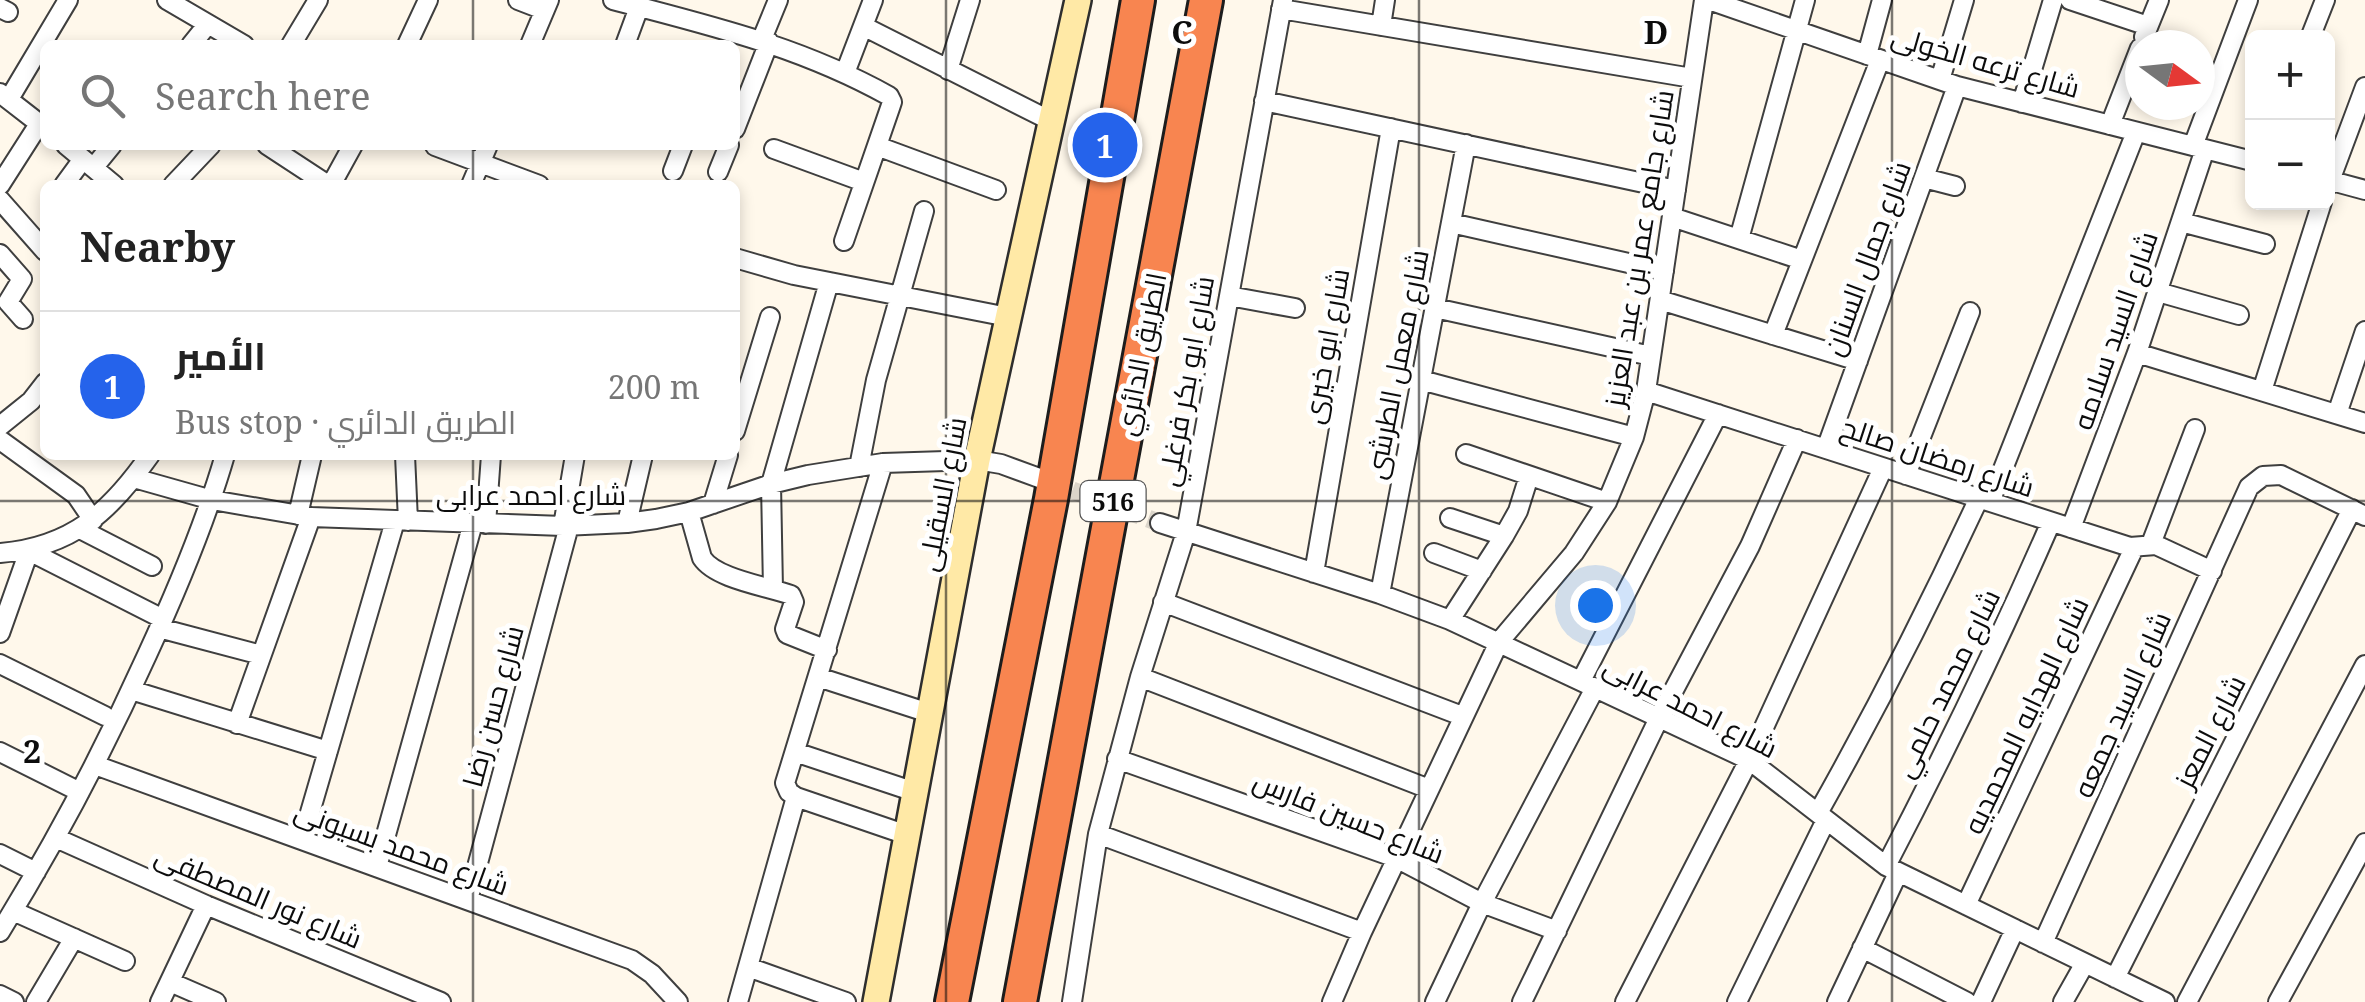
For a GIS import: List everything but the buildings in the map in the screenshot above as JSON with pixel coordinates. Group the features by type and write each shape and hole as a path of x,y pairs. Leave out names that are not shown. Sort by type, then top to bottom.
{"highway":[{"name":"516","path":"952,1002 1051,500 1138,0"},
{"name":"الطريق الدائري","path":"1020,1002 1206,0"}],"street":[{"path":"41,40 68,0"},
{"path":"294,40 318,0"},
{"path":"409,40 428,0"},
{"path":"518,0 546,5 532,40"},
{"path":"613,0 640,7 675,8 725,37 765,41 845,73 891,98 844,242"},
{"path":"740,114 778,0"},
{"path":"845,73 873,0"},
{"path":"948,70 970,0"},
{"name":"شارع السقيلى","path":"876,1002 976,460 1078,0"},
{"path":"1381,26 1385,0"},
{"path":"1739,239 1805,0"},
{"path":"1773,335 1874,57 1882,0"},
{"name":"شارع جمال السنان","path":"1826,449 1924,178 1949,83 1964,0"},
{"path":"2022,103 2053,0"},
{"path":"2070,0 2148,26"},
{"path":"2146,30 2159,0"},
{"name":"شارع السيد سلامه","path":"2072,528 2158,292 2199,148 2248,0"},
{"path":"2313,30 2325,0"},
{"name":"شارع ترعه الخولى","path":"1716,2 1949,83 2245,159"},
{"name":"شارع جامع عمر بن عبد العزيز","path":"1332,1002 1499,642 1574,553 1607,502 1634,437 1646,391 1692,78 1716,2"},
{"path":"177,3 235,40"},
{"path":"1282,4 1381,26 1692,78"},
{"name":"شارع ابو بكر فرغلي","path":"1072,1002 1098,834 1140,677 1186,532 1282,4"},
{"path":"628,40 640,7"},
{"path":"195,40 208,24"},
{"path":"863,26 1051,121"},
{"path":"40,42 4,96 40,124"},
{"path":"2110,125 2125,86"},
{"path":"2335,164 2365,87"},
{"path":"1264,100 1676,190"},
{"name":"شارع ابو خيرى","path":"1314,573 1391,128"},
{"path":"0,186 40,129"},
{"path":"1737,1002 1822,816 1984,500 2136,132"},
{"name":"شارع معمل الطرشى","path":"1380,594 1466,144"},
{"path":"877,146 996,190"},
{"path":"72,150 108,180"},
{"path":"69,180 105,150"},
{"path":"178,180 206,150"},
{"path":"274,150 322,180"},
{"path":"333,180 350,150"},
{"path":"446,150 526,180"},
{"path":"474,180 486,150"},
{"path":"673,171 682,150"},
{"path":"718,172 726,150"},
{"path":"774,150 864,182"},
{"path":"1924,178 1955,186"},
{"path":"2335,184 2365,190"},
{"path":"0,200 40,245"},
{"path":"2262,391 2319,210"},
{"path":"859,467 876,380 924,212"},
{"path":"1672,217 1802,260"},
{"path":"2181,222 2265,244"},
{"path":"1451,223 1664,271"},
{"path":"0,254 22,279 8,302 23,319"},
{"path":"740,259 794,275 1008,317"},
{"path":"773,589 772,484 828,282"},
{"path":"2158,292 2240,316"},
{"path":"1229,296 1295,308"},
{"path":"1660,300 1858,361"},
{"path":"1435,308 1651,356"},
{"path":"1906,475 1970,312"},
{"path":"740,415 770,317"},
{"path":"2337,414 2365,331"},
{"path":"2137,353 2365,423"},
{"path":"1421,380 1634,437"},
{"path":"0,426 40,390"},
{"name":"شارع رمضان صالح","path":"1646,391 2052,522 2142,546 2162,547 2212,571"},
{"path":"1435,1002 1718,414"},
{"name":"شارع الهدايه المحمديه","path":"1966,906 2195,429"},
{"path":"1522,1002 1659,718 1750,546 1796,439"},
{"path":"0,440 76,495 87,524 152,566"},
{"path":"1466,454 1607,502"},
{"path":"0,554 29,551 87,524 122,493 147,460"},
{"path":"0,932 56,838 131,690 212,500 224,460"},
{"path":"237,724 304,516 311,460"},
{"path":"302,840 401,521 405,460"},
{"path":"377,867 479,524 490,460"},
{"name":"شارع حسن رضا","path":"468,900 566,526 574,460"},
{"path":"627,523 642,460"},
{"path":"712,504 726,460"},
{"name":"شارع احمد عرابى","path":"134,478 212,500 304,516 566,526 627,523 689,512 772,484 883,464 976,460 1002,464 1042,479"},
{"path":"883,464 785,783 788,792 796,797 907,835"},
{"path":"1625,1002 1749,760 1883,468"},
{"name":"شارع السيد جمعه","path":"2043,942 2249,487 2263,476 2281,475 2358,512"},
{"path":"1450,620 1504,536 1529,476"},
{"path":"689,512 706,564 718,572 791,595 794,598 785,629 789,636 827,650"},
{"name":"شارع المعز","path":"2115,978 2358,512"},
{"path":"1450,518 1504,536"},
{"name":"شارع محمد حلمي","path":"1837,1002 1892,869 2052,522"},
{"name":"شارع احمد عرابى","path":"1160,523 1450,620 1749,760 1892,869 2156,1000"},
{"path":"29,551 161,624 261,656"},
{"path":"0,632 29,551"},
{"path":"1434,553 1482,572"},
{"path":"1163,602 1462,716"},
{"path":"0,664 105,716"},
{"path":"2187,1002 2365,664"},
{"path":"818,677 929,713"},
{"path":"1140,677 1429,788"},
{"path":"131,690 328,751"},
{"path":"0,752 80,792"},
{"path":"795,752 915,792"},
{"name":"شارع حسين فارس","path":"1117,759 1396,858 1482,904 1557,931"},
{"name":"شارع محمد بسيونى","path":"95,765 632,960 652,974 678,1002"},
{"path":"738,1002 796,797"},
{"path":"1098,834 1362,932"},
{"name":"شارع نور المصطفى","path":"56,838 441,1002"},
{"path":"2278,1002 2365,843"},
{"path":"0,854 36,872"},
{"path":"160,1002 206,905"},
{"path":"13,911 125,961"},
{"path":"1981,1002 2015,929"},
{"path":"36,1002 74,938"},
{"path":"1862,948 1967,1002"},
{"path":"2063,1002 2085,963"},
{"path":"748,968 846,1002"},
{"path":"170,982 216,1002"},
{"path":"0,994 14,1002"}],"tunnel":[{"path":"1047,481 1160,523"}],"place":[{"name":"الأمير","path":"1105,145"}]}
